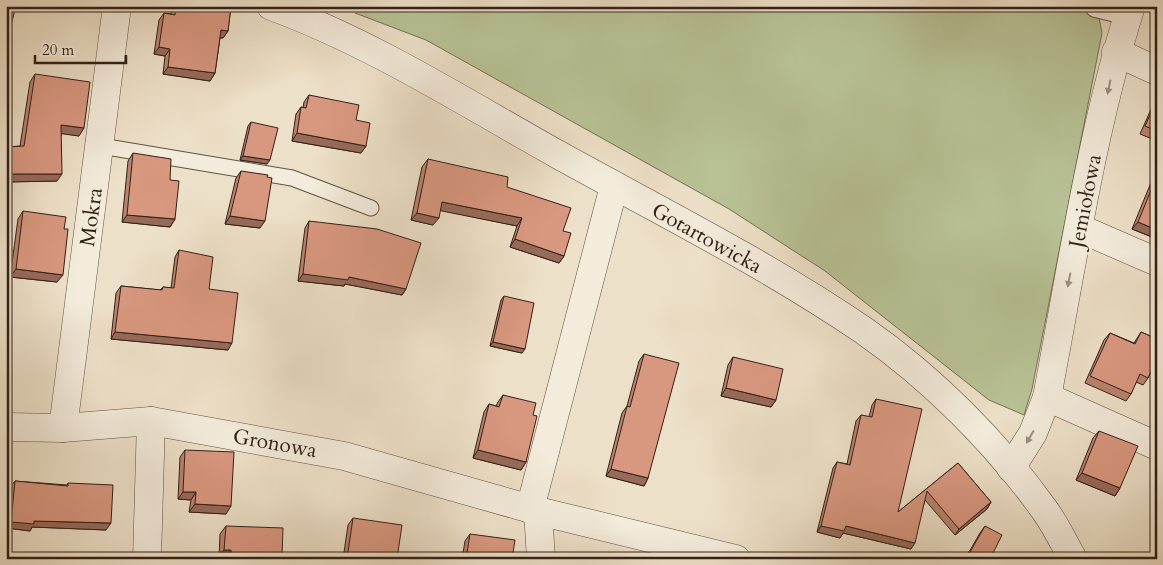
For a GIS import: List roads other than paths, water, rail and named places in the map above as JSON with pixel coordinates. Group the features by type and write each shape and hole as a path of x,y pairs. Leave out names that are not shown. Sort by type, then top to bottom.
{"street":[{"name":"Mokra","path":"63,428 101,146 117,6"},
{"name":"Gotartowicka","path":"271,6 338,33 809,296 864,331 933,388 978,430 1046,512 1073,559"},
{"path":"1096,6 1130,10"},
{"name":"Jemiołowa","path":"1011,468 1034,433 1047,397 1079,228 1116,52 1130,10"},
{"path":"1116,52 1157,71"},
{"path":"540,559 534,510 614,186"},
{"path":"1079,228 1157,262"},
{"path":"1047,397 1157,446"},
{"path":"147,559 151,421"},
{"name":"Gronowa","path":"6,427 63,428 151,421 344,456 534,510 736,559"}],"lane":[{"path":"101,146 292,178 371,208"}]}
